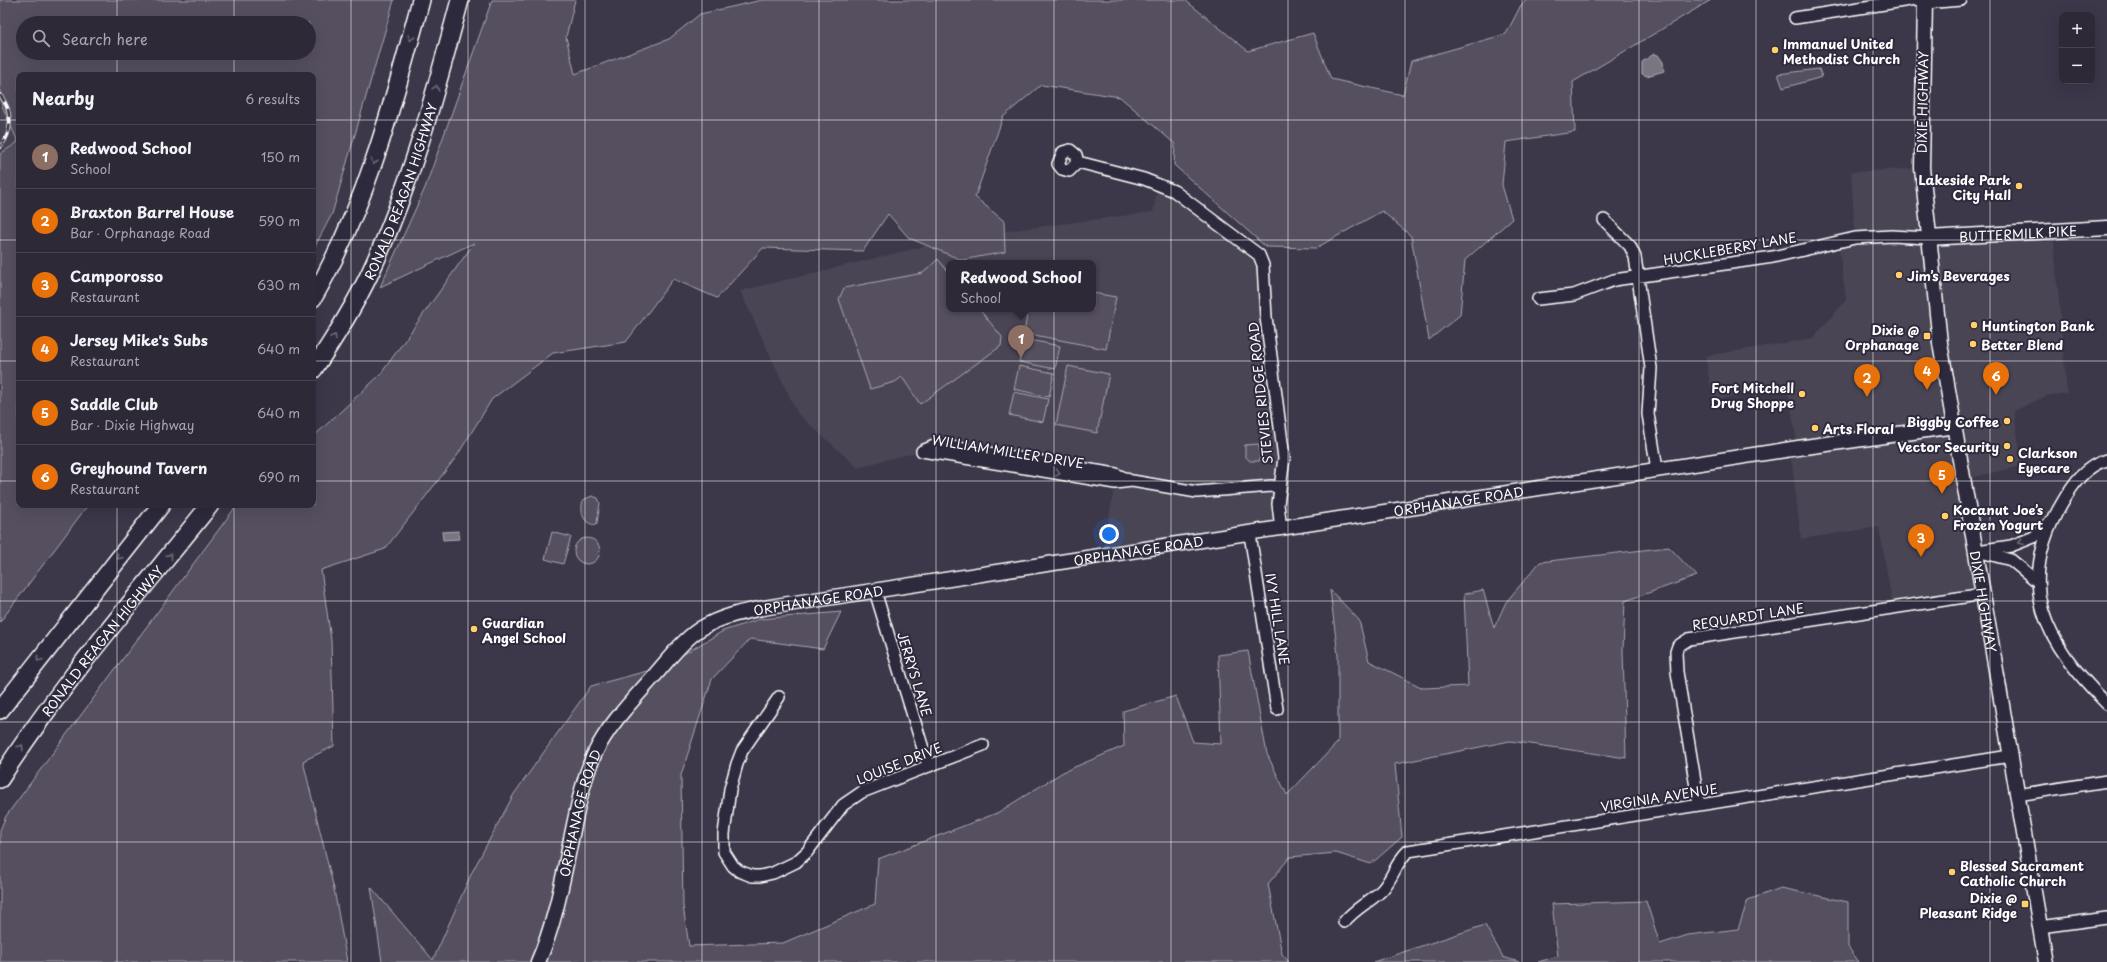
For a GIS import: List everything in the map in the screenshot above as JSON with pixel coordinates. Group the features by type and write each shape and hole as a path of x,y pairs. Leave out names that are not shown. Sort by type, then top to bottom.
{"highway":[{"path":"316,292 340,248 366,185 389,118 421,0"},
{"name":"RONALD REAGAN HIGHWAY","path":"316,365 350,312 370,275 392,223 423,134 460,0"},
{"path":"0,710 159,508"},
{"name":"RONALD REAGAN HIGHWAY","path":"0,780 36,725 78,669 208,508"}],"main road":[{"name":"DIXIE HIGHWAY","path":"1922,1 1922,168 1940,343 1977,551 2010,756 2046,962"},
{"name":"BUTTERMILK PIKE","path":"1928,238 2107,228"},
{"name":"ORPHANAGE ROAD","path":"538,962 556,910 583,786 594,755 613,724 686,641 700,629 719,620 742,612 875,591 1657,470 1955,426"}],"street":[{"path":"1795,18 1910,0"},
{"path":"1922,1 1961,0"},
{"name":"STEVIES RIDGE ROAD","path":"1078,162 1158,183 1174,191 1259,255 1263,265 1266,317 1284,458 1278,504 1281,529"},
{"path":"1604,220 1632,250 1639,277 1651,368 1648,414 1657,470"},
{"name":"HUCKLEBERRY LANE","path":"1538,299 1574,295 1600,284 1772,257 1855,238 1892,236 1928,238"},
{"name":"WILLIAM MILLER DRIVE","path":"1132,481 1115,483 922,452 934,446 945,446 1116,474 1132,481 1197,492 1271,486 1280,487"},
{"path":"2107,460 2091,466 2083,473 2071,488 2053,519 2040,556 2038,582 2043,612 2057,645 2085,681 2107,704"},
{"path":"1977,551 2011,546 2034,537 2053,519"},
{"name":"IVY HILL LANE","path":"1250,534 1277,709"},
{"path":"1977,551 2011,560 2038,582"},
{"name":"JERRYS LANE","path":"875,591 928,765"},
{"name":"REQUARDT LANE","path":"1699,805 1677,672 1676,652 1682,642 1689,639 1984,594"},
{"name":"LOUISE DRIVE","path":"779,697 742,751 735,769 730,789 724,834 724,852 733,866 745,874 760,876 786,868 796,862 808,852 836,814 852,798 862,792 928,765 983,745"},
{"name":"VIRGINIA AVENUE","path":"1344,922 1352,912 1382,889 1401,857 1408,851 2010,756"},
{"path":"2017,795 2107,781"},
{"path":"2040,927 2107,918"}],"shaded area":[{"path":"0,0 394,0 332,214 316,244 316,72 16,72 16,137 0,101"},
{"path":"492,0 575,0 566,37 575,74 669,39 700,14 762,0 1185,0 1248,51 1313,33 1331,79 1403,95 1411,61 1506,34 1521,5 1527,0 1711,0 1573,82 1575,132 1506,142 1502,185 1512,219 1465,260 1460,315 1429,340 1411,236 1382,211 1316,248 1266,247 1174,165 1175,144 1120,97 1041,85 1003,117 975,197 1004,221 1005,252 962,260 909,238 888,214 863,251 763,248 717,298 673,279 626,342 553,353 492,399 457,456 385,549 321,570 331,640 334,746 303,761 334,889 347,962 0,962 0,830 6,816 235,508 316,508 316,434 380,375 474,243 380,287 425,188"},
{"path":"1654,54 1658,55 1663,62 1664,71 1647,76 1642,74 1642,62"},
{"path":"1819,69 1822,77 1783,88 1778,74"},
{"path":"0,101 16,137 16,143 0,154"},
{"path":"16,143 16,508 86,508 0,622 0,154"},
{"path":"1922,168 1929,238 2053,231 2067,393 2046,396 2014,411 2022,466 1965,479 1984,594 1893,608 1879,527 1801,539 1790,449 1798,447 1787,387 1713,400 1705,356 1813,338 1846,300 1838,242 1855,238 1851,172"},
{"path":"1158,183 1259,255 1284,458 1281,529 1102,556 1115,483 923,451 858,468 797,413 740,291 966,236 1153,212"},
{"path":"938,259 946,269 946,312 981,312 1002,337 1001,346 920,404 902,377 895,382 870,389 839,299 844,288 923,273"},
{"path":"1096,294 1116,297 1106,349 1024,333 1028,312 1096,312"},
{"path":"1024,339 1060,346 1055,369 1019,362"},
{"path":"1019,366 1054,373 1049,397 1014,389"},
{"path":"1068,366 1109,374 1097,433 1056,425"},
{"path":"1014,392 1048,399 1043,422 1009,415"},
{"path":"1259,444 1260,461 1250,461 1245,456 1245,445"},
{"path":"592,496 598,498 600,503 597,523 595,525 587,522 582,512 583,500"},
{"path":"458,531 459,539 443,540 442,532"},
{"path":"552,532 571,537 563,564 545,559"},
{"path":"587,538 597,541 600,551 597,561 587,564 577,561 574,551 577,541"},
{"path":"1669,547 1697,576 1625,601 1623,651 1626,758 1510,741 1395,764 1402,837 1371,864 1336,853 1290,857 1268,884 1282,954 1289,962 382,962 371,887 433,960 472,872 514,794 591,686 662,667 723,631 760,619 841,612 823,649 750,639 712,679 681,775 683,906 689,946 783,943 875,904 878,859 997,813 1063,772 1124,746 1123,711 1176,696 1193,742 1221,744 1218,655 1248,651 1267,754 1287,795 1338,742 1338,656 1330,590 1359,620 1369,661 1423,688 1468,686 1464,594 1483,590 1494,628 1506,602 1540,562"},
{"path":"1781,888 1848,902 1848,947 1859,962 1538,962 1558,956 1552,904 1646,901 1660,944 1688,935 1738,929 1748,900"},
{"path":"1485,925 1503,957 1519,962 1373,962"}],"railway":[{"path":"0,95 7,108 10,121 7,135 0,147"}],"place":[{"name":"Immanuel United Methodist Church","path":"1775,50"},
{"name":"Lakeside Park City Hall","path":"2019,186"},
{"name":"Jim’s Beverages","path":"1899,275"},
{"name":"Huntington Bank","path":"1974,325"},
{"name":"Dixie @ Orphanage","path":"1927,336"},
{"name":"Better Blend","path":"1973,344"},
{"name":"Redwood School","path":"1021,358"},
{"name":"Jersey Mike's Subs","path":"1927,390"},
{"name":"Fort Mitchell Drug Shoppe","path":"1802,394"},
{"name":"Greyhound Tavern","path":"1996,395"},
{"name":"Braxton Barrel House","path":"1867,397"},
{"name":"Biggby Coffee","path":"2007,421"},
{"name":"Arts Floral","path":"1815,428"},
{"name":"Vector Security","path":"2007,446"},
{"name":"Clarkson Eyecare","path":"2010,459"},
{"name":"Saddle Club","path":"1942,494"},
{"name":"Kocanut Joe’s Frozen Yogurt","path":"1945,516"},
{"name":"Camporosso","path":"1921,557"},
{"name":"Guardian Angel School","path":"474,629"},
{"name":"Blessed Sacrament Catholic Church","path":"1952,872"},
{"name":"Dixie @ Pleasant Ridge","path":"2025,904"}]}
